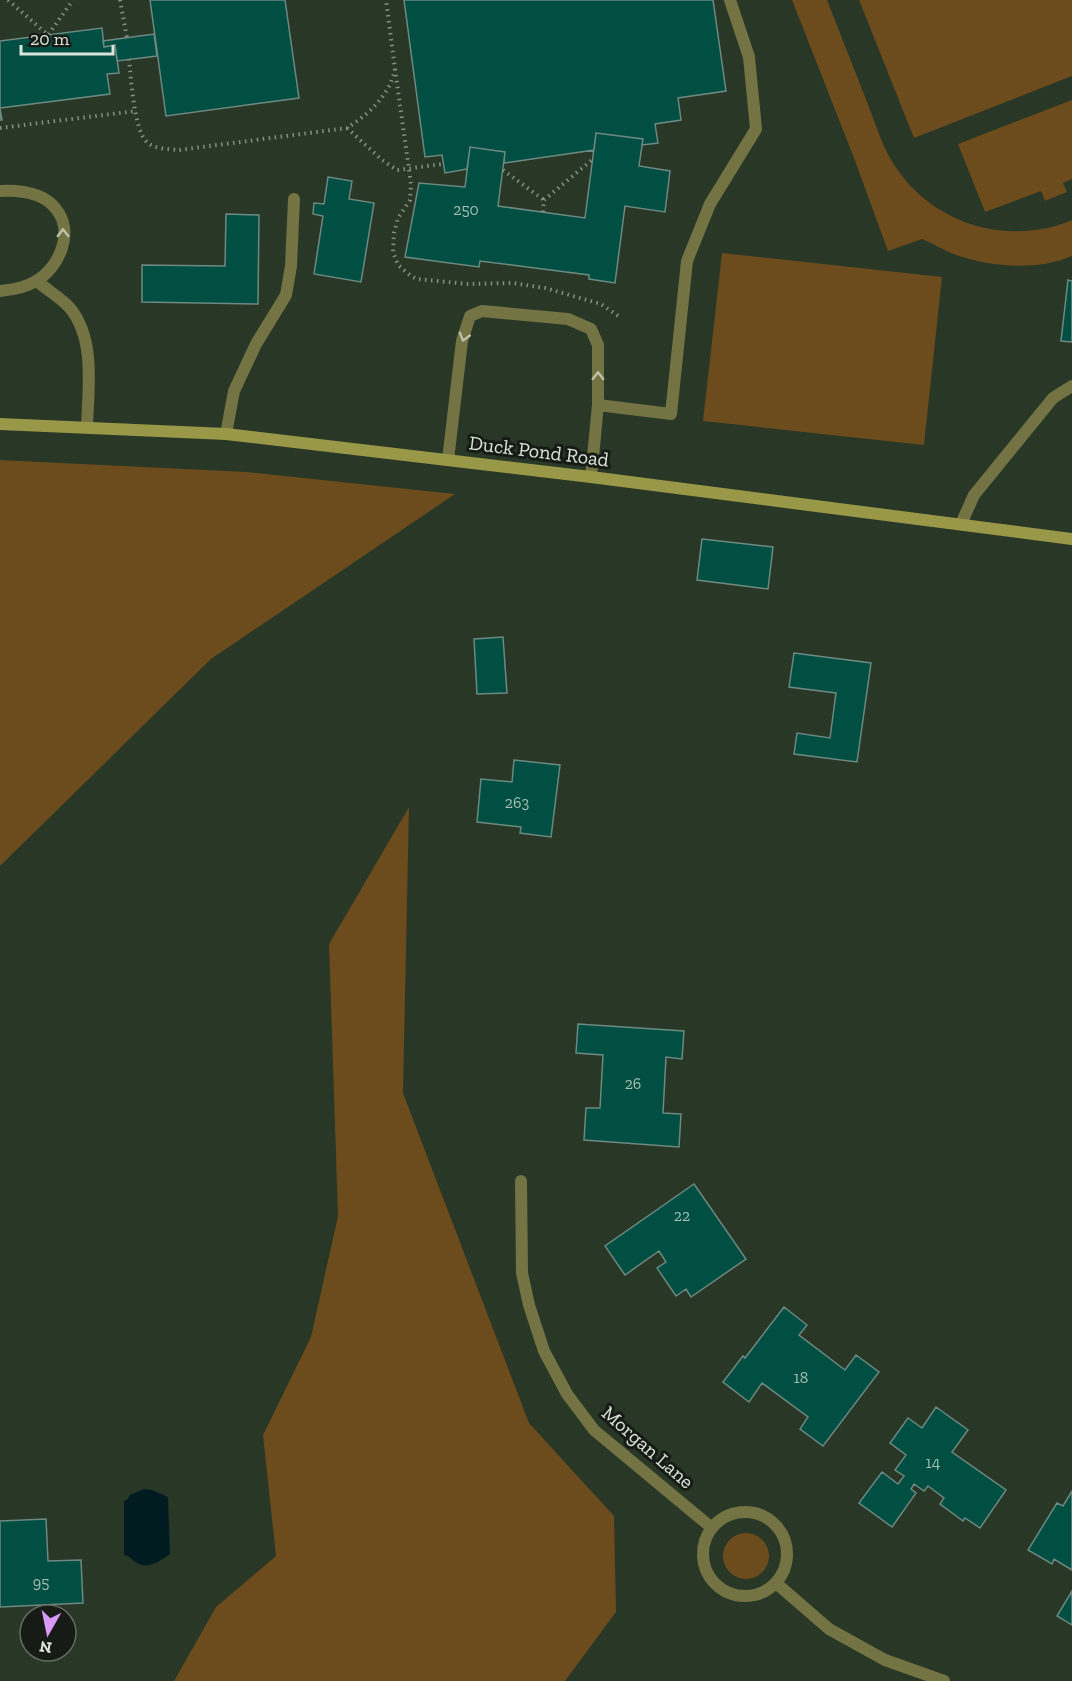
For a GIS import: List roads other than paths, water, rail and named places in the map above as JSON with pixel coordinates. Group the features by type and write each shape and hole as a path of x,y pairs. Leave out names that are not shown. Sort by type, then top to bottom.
{"street":[{"path":"598,405 671,414 687,261 710,204 756,129 749,57 730,0"},
{"path":"0,191 18,190 40,196 56,209 64,226 63,248 55,265 37,281 17,289 0,291"},
{"path":"226,434 234,391 256,344 286,295 291,266 294,199"},
{"path":"37,281 69,308 83,329 88,360 87,427"},
{"path":"448,460 462,341 470,316 482,311 568,318 591,329 598,345 598,405 591,477"},
{"path":"961,524 974,495 1053,398 1072,386"},
{"name":"Duck Pond Road","path":"0,424 226,434 591,477 1072,539"},
{"name":"Morgan Lane","path":"521,1181 522,1273 543,1351 567,1394 594,1430 712,1528"},
{"path":"741,1512 753,1512 765,1517 775,1525 783,1535 787,1548 787,1560 783,1573 776,1583 764,1592 750,1595 736,1595 723,1590 706,1568 703,1554 712,1528 720,1520 741,1512"},
{"path":"776,1583 829,1629 885,1660 944,1681"}],"water":[{"path":"144,1489 168,1497 170,1554 155,1563 141,1565 124,1555 124,1501 130,1495"}]}
